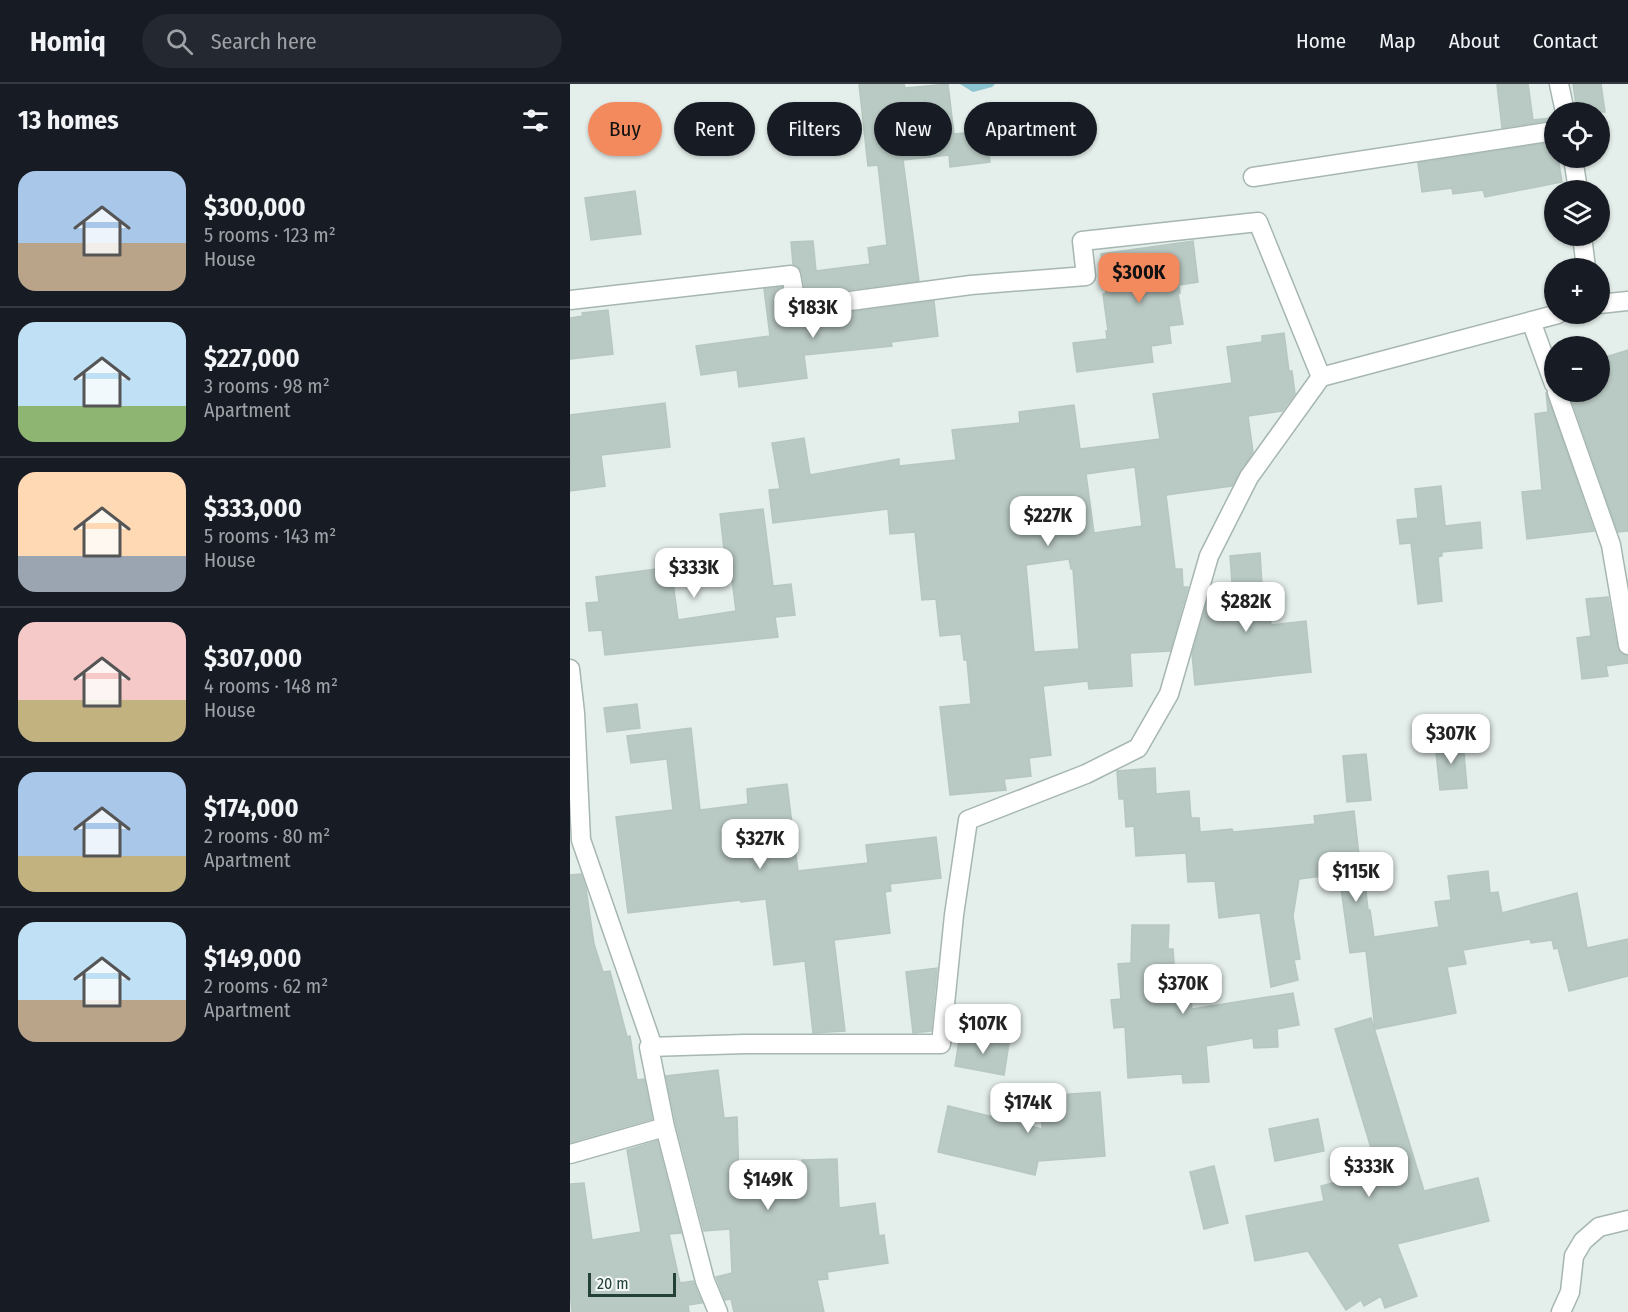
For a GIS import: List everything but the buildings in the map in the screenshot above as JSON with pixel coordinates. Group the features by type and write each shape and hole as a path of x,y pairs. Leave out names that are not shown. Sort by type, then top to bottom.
{"street":[{"path":"1559,84 1563,102"},
{"path":"1253,177 1544,133"},
{"path":"570,300 791,275 797,308 971,285 1086,276 1082,241 1258,222 1321,378"},
{"path":"1610,303 1628,302"},
{"path":"718,1312 705,1281 665,1127 650,1047 745,1044 941,1044 954,915 968,819 1086,774 1138,748 1169,694 1209,556 1249,477 1321,378 1544,318"},
{"path":"1532,321 1544,355"},
{"path":"1561,402 1611,545 1628,645"},
{"path":"570,669 575,713 581,840 653,1047"},
{"path":"570,1154 665,1127"},
{"path":"1561,1312 1570,1292 1574,1256 1583,1241 1599,1227 1628,1220"}],"water":[{"path":"960,84 995,84 973,92"}]}
